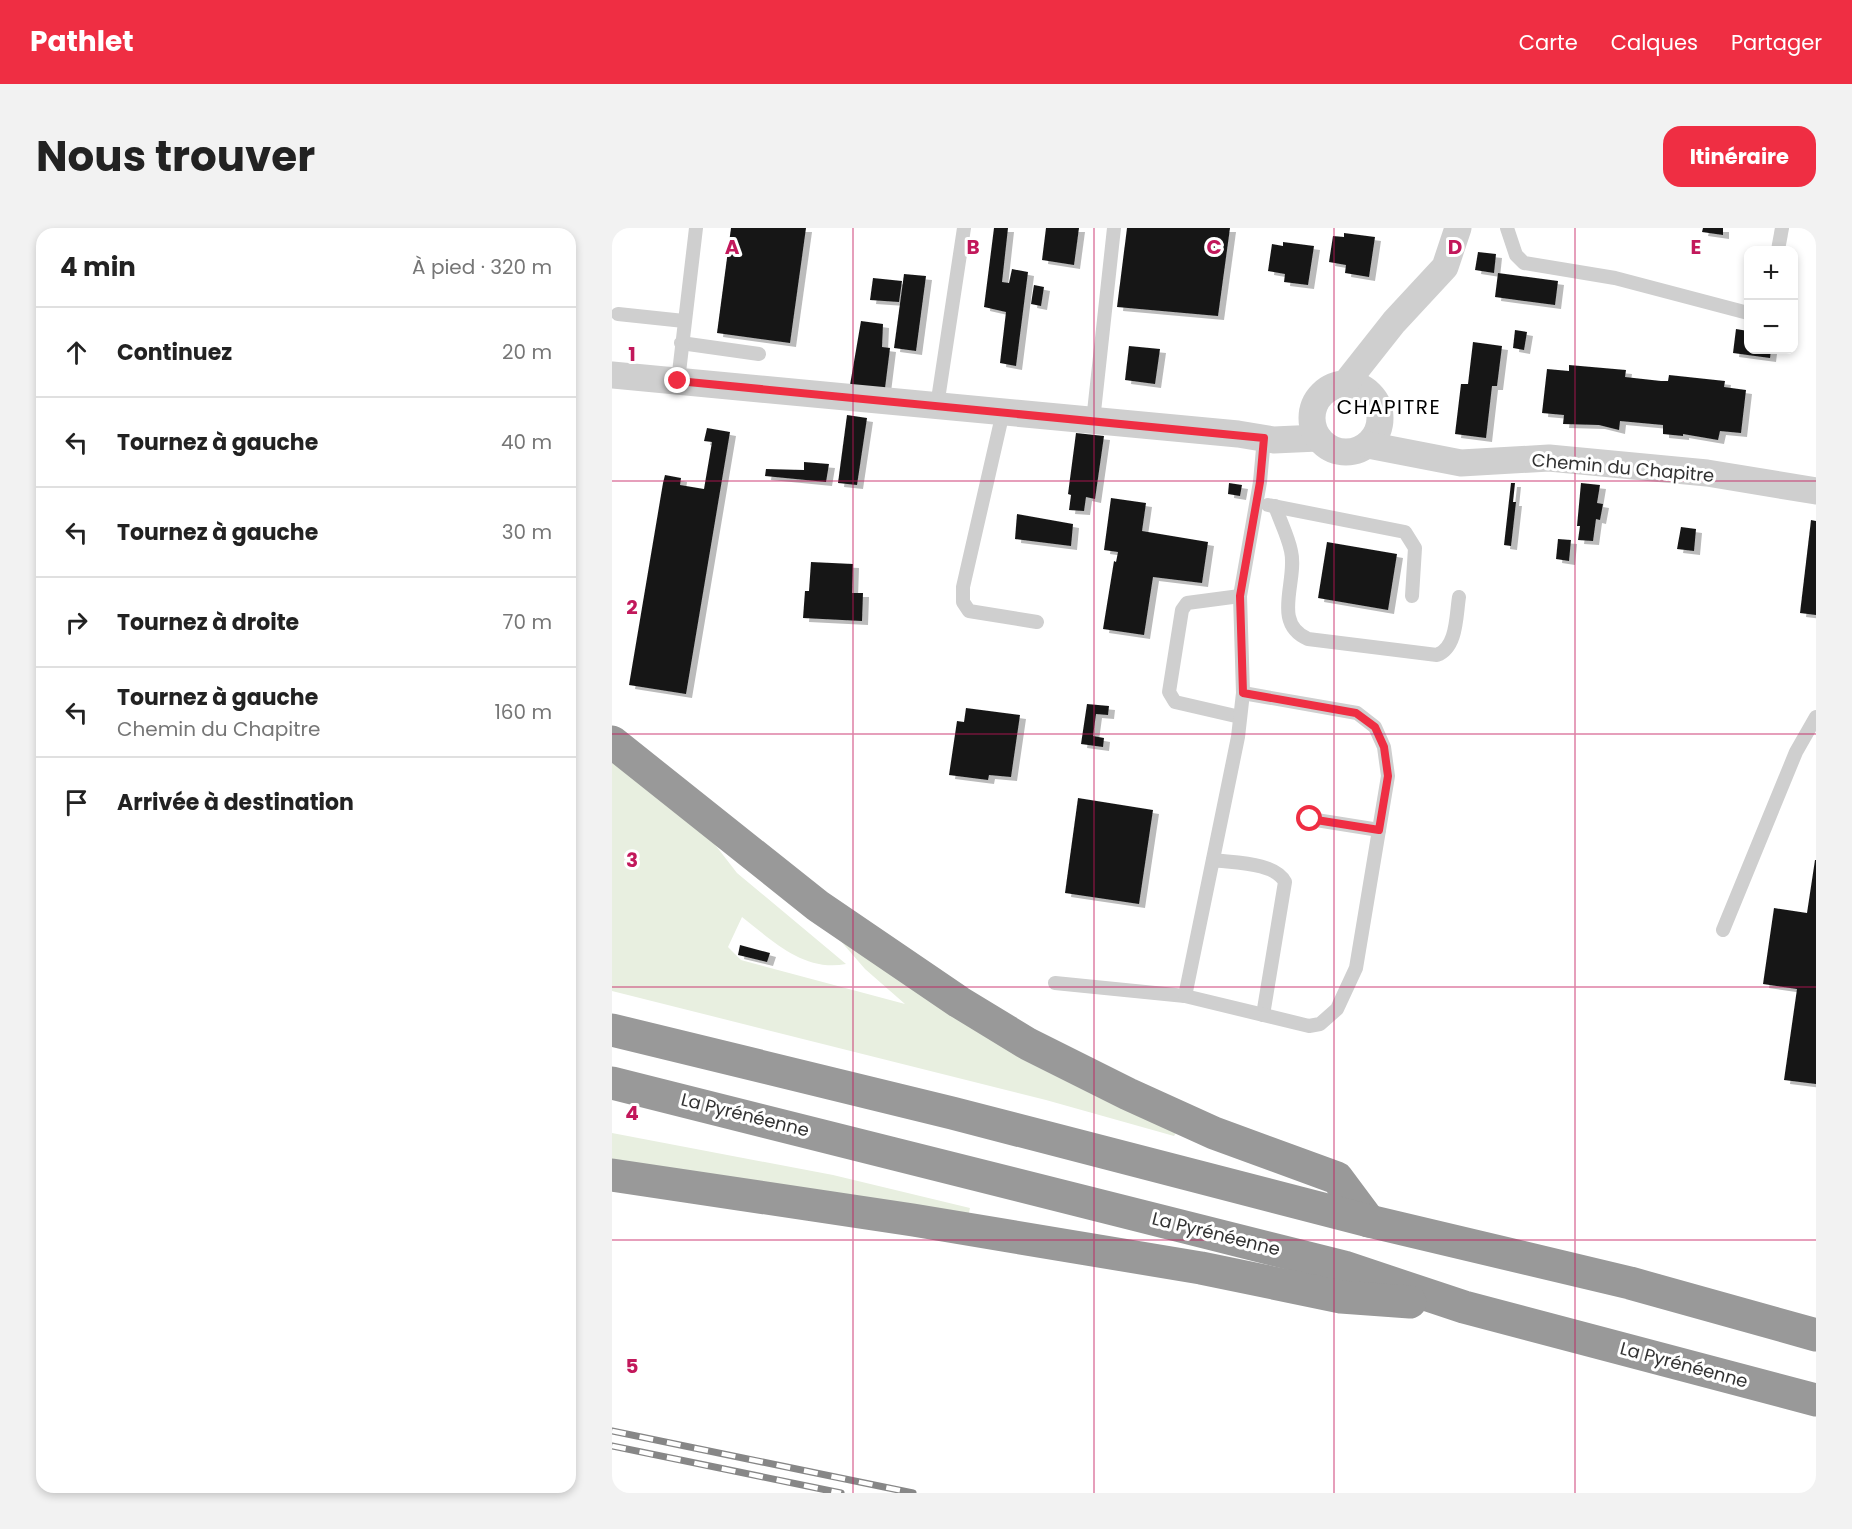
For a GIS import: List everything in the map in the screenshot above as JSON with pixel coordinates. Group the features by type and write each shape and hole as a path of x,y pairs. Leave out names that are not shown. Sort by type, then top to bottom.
{"highway":[{"path":"612,742 818,906 959,1002 1028,1044 1128,1094 1214,1133 1337,1178 1369,1221"},
{"path":"612,1030 941,1110 1369,1221 1630,1283 1816,1335"},
{"name":"La Pyrénéenne","path":"612,1083 1344,1267 1464,1307 1816,1400"},
{"path":"612,1175 925,1222 1201,1268 1341,1297 1464,1307"}],"street":[{"path":"1345,384 1394,322 1445,267 1458,228"},
{"path":"1313,408 1314,429 1318,438 1336,451 1347,453 1368,445 1375,438 1377,407 1372,352"},
{"path":"612,375 1251,436 1318,438"},
{"path":"1251,436 1313,408 1325,391 1345,384 1355,384 1377,407"},
{"name":"Chemin du Chapitre","path":"1377,407 1429,457"},
{"name":"Chemin du Chapitre","path":"1368,445 1461,463 1549,458 1707,473 1816,491"}],"lane":[{"path":"678,381 696,228"},
{"path":"937,406 964,228"},
{"path":"1093,421 1114,228"},
{"path":"1507,228 1516,255 1524,263 1615,278 1744,313"},
{"path":"1780,246 1782,228"},
{"path":"618,314 684,321"},
{"path":"681,343 759,354"},
{"path":"1004,412 963,587 963,602 969,611 1037,622"},
{"path":"1185,996 1213,860 1243,693 1240,596 1257,503 1251,436"},
{"path":"1257,503 1405,531 1415,548 1412,596"},
{"path":"1275,506 1292,552 1287,611 1290,625 1297,635 1308,639 1437,655 1444,652 1450,645 1459,597"},
{"path":"1240,596 1187,603 1182,610 1168,692 1175,702 1240,717"},
{"path":"1055,983 1185,996 1310,1026 1320,1024 1337,1009 1356,968 1388,776 1384,747 1375,727 1356,713 1243,693"},
{"path":"1723,930 1796,752 1816,717"},
{"path":"1310,819 1379,830"},
{"path":"1213,860 1272,869 1281,875 1285,882 1263,1015"}],"green space":[{"path":"612,758 706,833 737,873 846,964 831,965 803,959 777,945 742,917 728,947 741,960 905,1004 865,969 832,931 1177,1131 1174,1136 1046,1100 612,991"},
{"path":"612,1133 833,1175 970,1208 968,1217 612,1160"}],"building":[{"path":"731,228 806,228 790,343 717,333"},
{"path":"994,228 1008,228 1002,282 1009,283 1012,269 1028,272 1016,366 1000,363 1006,312 984,307"},
{"path":"1046,228 1079,228 1074,265 1042,260"},
{"path":"1127,228 1230,228 1218,316 1117,307"},
{"path":"1703,228 1723,228 1723,235 1702,232"},
{"path":"1344,233 1375,237 1369,277 1345,273 1346,265 1329,262 1333,236 1344,237"},
{"path":"1283,242 1314,246 1308,285 1284,282 1285,274 1268,271 1272,244 1283,246"},
{"path":"1478,252 1496,254 1494,273 1475,270"},
{"path":"1498,273 1558,281 1555,305 1495,297"},
{"path":"904,274 926,276 916,351 894,348"},
{"path":"873,278 902,281 899,302 870,300"},
{"path":"1034,285 1044,287 1041,306 1031,304"},
{"path":"861,321 883,324 882,347 890,348 885,388 850,385"},
{"path":"1736,329 1744,330 1744,354 1770,354 1770,358 1733,353"},
{"path":"1515,330 1527,332 1524,350 1513,348"},
{"path":"1473,342 1502,346 1497,386 1492,386 1486,438 1455,434 1461,384 1468,384"},
{"path":"1129,346 1160,349 1155,384 1125,380"},
{"path":"1569,365 1626,370 1625,377 1661,381 1668,381 1669,375 1725,381 1724,387 1746,390 1741,433 1720,431 1718,440 1683,434 1683,436 1663,434 1663,425 1620,421 1619,430 1599,425 1563,424 1564,415 1542,413 1547,369 1569,371"},
{"path":"847,415 867,418 857,485 838,483"},
{"path":"707,428 730,432 686,694 629,685 665,475 681,478 680,485 704,489 712,442 704,441"},
{"path":"1076,433 1104,436 1095,499 1086,497 1084,511 1069,510 1071,495 1068,494"},
{"path":"804,462 829,464 826,482 765,476 766,469 804,470"},
{"path":"1229,483 1242,485 1240,496 1228,494"},
{"path":"1511,483 1515,483 1513,502 1516,502 1511,546 1504,545"},
{"path":"1581,483 1600,485 1597,503 1603,504 1600,520 1596,519 1593,541 1578,540"},
{"path":"1111,498 1146,503 1142,531 1208,542 1202,583 1153,577 1144,635 1103,629 1114,561 1116,562 1118,552 1104,550"},
{"path":"1017,514 1073,524 1071,546 1015,539"},
{"path":"1811,520 1816,521 1816,615 1800,613"},
{"path":"1681,527 1696,529 1694,551 1677,549"},
{"path":"1558,539 1571,540 1569,561 1556,559"},
{"path":"1327,542 1397,554 1388,610 1318,598"},
{"path":"811,562 853,564 852,593 863,593 862,621 803,618 805,591 809,591"},
{"path":"1087,704 1109,706 1108,715 1096,714 1093,736 1104,738 1103,747 1081,744"},
{"path":"966,708 1020,715 1011,777 989,775 988,780 949,775 957,721 964,722"},
{"path":"1078,798 1153,810 1139,904 1065,893"},
{"path":"1815,860 1816,1084 1784,1080 1797,989 1763,984 1774,908 1807,913"},
{"path":"740,945 770,953 767,962 738,955"}],"railway":[{"path":"612,1431 913,1493"},
{"path":"612,1446 841,1493"}],"district":[{"name":"CHAPITRE","path":"1389,407"}],"route":[{"path":"678,381 1264,438 1260,482 1240,596 1243,693 1356,713 1375,727 1384,747 1388,776 1379,830 1310,819"}]}
